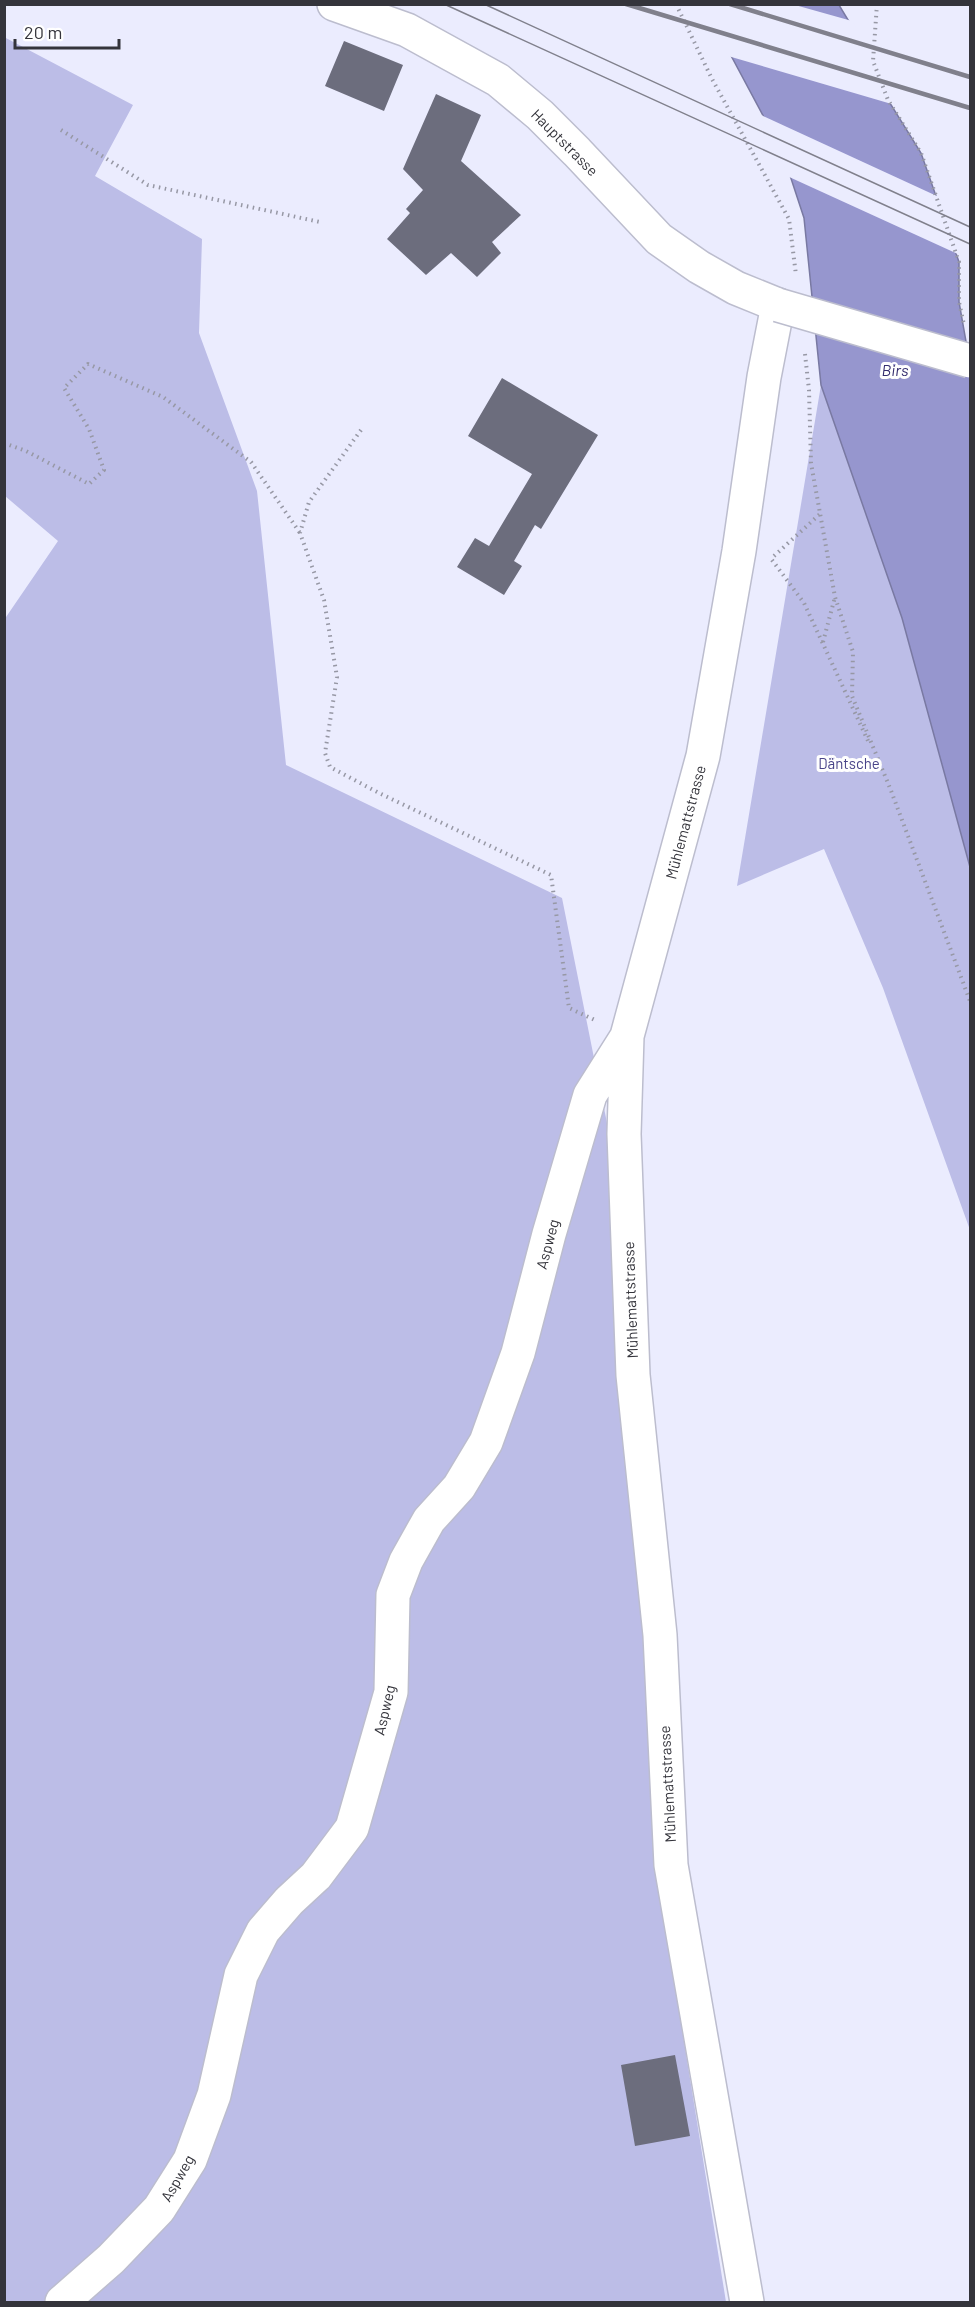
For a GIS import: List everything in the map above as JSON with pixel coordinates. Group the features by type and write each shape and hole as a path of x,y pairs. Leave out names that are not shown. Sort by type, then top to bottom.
{"street":[{"name":"Hauptstrasse","path":"334,4 407,30 498,80 540,115 660,239 699,267 736,288 778,305 968,347"},
{"name":"Mühlemattstrasse","path":"747,2302 671,1865 660,1635 633,1375 624,1134 627,1036 703,756 739,551 764,377 778,305"},
{"name":"Aspweg","path":"62,2302 111,2259 159,2209 190,2160 214,2095 227,2030 245,1966 263,1931 289,1900 316,1876 352,1828 391,1692 393,1595 406,1561 429,1520 459,1487 486,1442 518,1353 549,1234 590,1095 627,1036"}],"path":[{"path":"676,4 712,79 789,219 796,276"},
{"path":"877,4 873,62 888,100 921,153 959,262 959,302 968,347"},
{"path":"61,130 148,185 320,222"},
{"path":"804,345 809,390 811,463 835,597 853,652 852,696 890,788 970,1001"},
{"path":"4,442 89,484 104,470 89,429 64,388 88,364 163,397 250,462 300,533 324,600 337,677 325,753 330,767 379,793 551,875 569,1008 627,1036"},
{"path":"300,533 309,502 361,430"},
{"path":"820,514 771,558 804,603 890,788"},
{"path":"822,644 835,597"}],"green space":[{"path":"4,37 133,105 95,176 202,239 199,333 257,491 286,765 562,898 607,1123 619,1373 679,2010 726,2302 5,2302 4,620 58,541 5,496"},
{"name":"Däntsche","path":"821,385 902,618 970,867 970,1230 883,988 824,849 737,886"}],"water":[{"name":"Birs","path":"704,5 839,5 873,61 888,100 921,153 959,262 959,302 970,364 970,867 902,618 821,385 804,218 782,151"}],"pier":[{"path":"701,4 795,5 852,21 875,60 895,105 728,56"},
{"path":"759,114 939,197 960,255 787,176 779,153"}],"building":[{"path":"344,41 403,65 384,111 325,86"},
{"path":"436,94 481,115 461,161 521,215 492,242 501,253 477,277 451,253 426,275 387,239 410,213 406,209 423,190 403,169"},
{"path":"502,378 598,435 541,529 535,525 514,561 522,566 504,595 457,567 475,538 489,546 532,474 468,436"},
{"path":"675,2055 690,2136 635,2146 621,2065"}],"tram line":[{"path":"444,4 970,244"},
{"path":"484,4 970,227"}],"railway":[{"path":"626,4 970,108"},
{"path":"730,4 970,77"}]}
